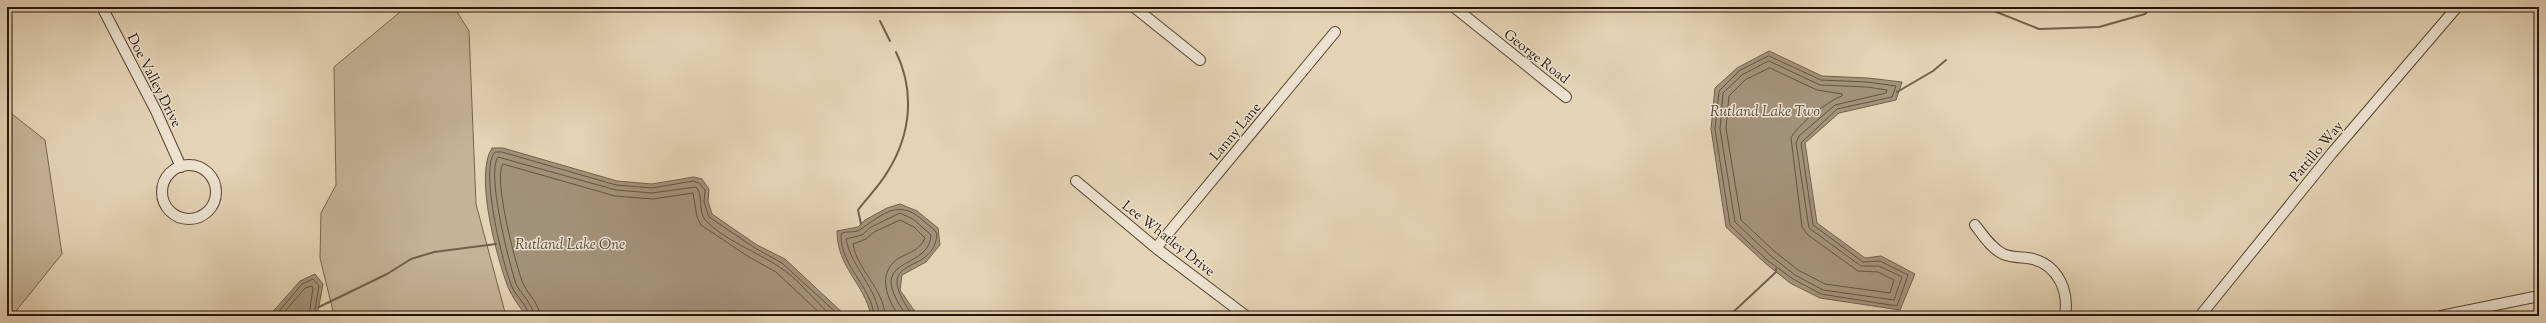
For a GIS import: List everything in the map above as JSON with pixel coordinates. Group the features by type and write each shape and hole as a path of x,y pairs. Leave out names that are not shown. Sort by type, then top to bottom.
{"street":[{"name":"Doe Valley Drive","path":"102,7 156,111 181,167"},
{"path":"1134,7 1200,60"},
{"name":"George Road","path":"1454,7 1566,97"},
{"name":"Pattillo Way","path":"2200,316 2332,153 2457,7"},
{"name":"Lanny Lane","path":"1156,248 1336,32"},
{"path":"197,166 205,170 215,184 215,202 210,209 196,219 178,217 165,204 163,195 167,178 181,167 197,166"},
{"name":"Lee Whatley Drive","path":"1076,181 1156,248 1246,316"},
{"path":"1975,225 1995,249 2002,254 2035,260 2053,269 2065,296 2065,316"},
{"path":"2441,316 2539,296"}],"shaded area":[{"path":"406,7 454,7 469,31 476,204 506,316 330,316 333,311 320,258 321,213 336,185 334,67"},
{"path":"7,110 45,140 62,254 12,316 7,316"}],"water":[{"name":"Rutland Lake Two","path":"1769,51 1822,76 1868,78 1902,82 1896,100 1839,113 1805,143 1817,223 1865,258 1881,256 1915,274 1900,310 1820,298 1790,283 1765,263 1726,227 1711,129 1715,88 1737,68"},
{"name":"Rutland Lake One","path":"492,148 503,148 617,181 652,184 694,177 702,179 709,189 708,201 712,214 757,245 785,259 846,316 526,316 508,287 493,237 486,196 485,177 487,161"},
{"path":"900,204 917,211 938,228 940,245 926,262 902,275 900,290 918,316 871,316 863,294 841,255 837,231 858,227 865,220 887,208"},
{"path":"315,274 323,284 317,316 269,316 300,281"}],"waterway":[{"path":"1991,7 1989,9 2039,29 2099,27 2145,14 2151,7"},
{"path":"880,21 890,41"},
{"path":"861,224 858,210 878,186 888,171 896,157 906,127 908,97 906,82 896,52"},
{"path":"1897,92 1933,71 1946,60"},
{"path":"319,307 387,274 411,259 434,252 496,244"},
{"path":"1729,316 1776,272 1776,269"}]}
